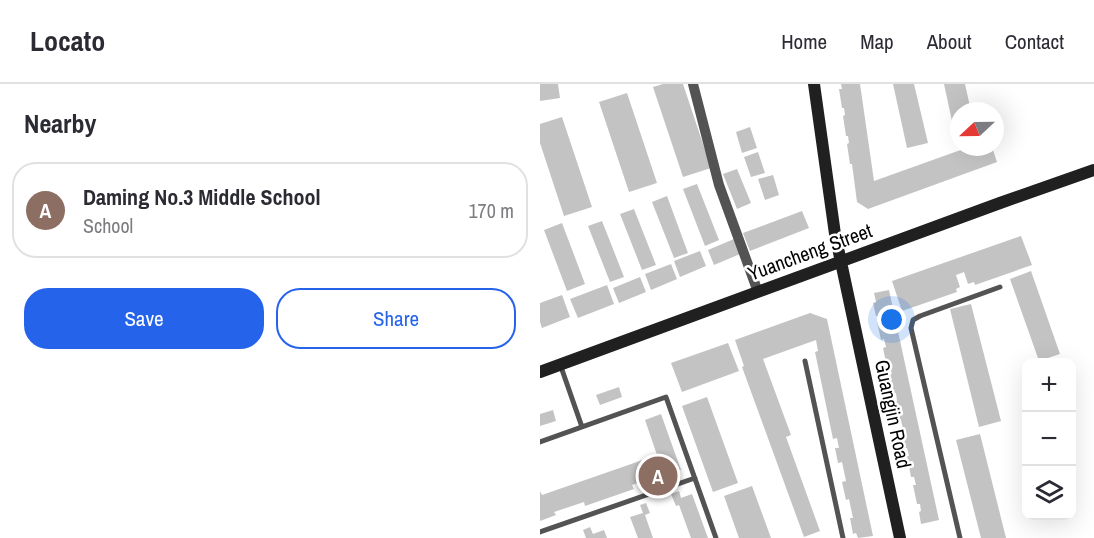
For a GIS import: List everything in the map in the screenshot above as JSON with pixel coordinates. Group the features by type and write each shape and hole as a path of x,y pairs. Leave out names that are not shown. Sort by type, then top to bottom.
{"street":[{"path":"693,84 719,185 758,292"},
{"name":"Guangjin Road","path":"814,84 834,234 900,538"},
{"name":"Yuancheng Street","path":"540,372 1094,170"}],"lane":[{"path":"960,538 911,328 913,320 920,316 1000,287"},
{"path":"805,361 843,538"},
{"path":"560,364 582,427"},
{"path":"540,442 666,397 716,538"},
{"path":"540,532 695,478"}],"building":[{"path":"540,84 558,84 560,98 540,101"},
{"path":"663,84 683,84 711,168 683,177 653,87"},
{"path":"841,84 860,84 874,181 950,154 950,156 995,156 997,162 868,209 857,202 843,116 845,115 844,108 842,108 839,89 842,89"},
{"path":"893,84 914,84 928,143 907,148"},
{"path":"944,84 965,84 969,102 950,102 950,112"},
{"path":"627,93 657,183 629,192 599,102"},
{"path":"562,117 592,207 564,216 540,143 540,124"},
{"path":"750,127 757,148 742,153 736,132"},
{"path":"758,152 765,173 751,177 744,157"},
{"path":"737,169 751,203 737,209 723,174"},
{"path":"773,175 779,195 765,200 758,179"},
{"path":"697,184 719,240 705,246 683,189"},
{"path":"667,196 688,253 674,258 652,202"},
{"path":"634,209 656,265 642,270 620,214"},
{"path":"802,211 809,228 750,251 743,233"},
{"path":"602,221 624,277 610,282 588,226"},
{"path":"562,223 585,284 567,291 544,230"},
{"path":"1021,236 1032,265 975,285 974,282 968,284 964,272 956,275 960,287 956,289 957,292 902,311 892,281"},
{"path":"734,239 740,254 714,265 708,250"},
{"path":"700,251 706,266 680,277 674,261"},
{"path":"671,264 677,279 651,290 645,274"},
{"path":"1031,271 1060,354 1038,358 1010,279"},
{"path":"640,277 646,292 619,303 613,288"},
{"path":"607,285 614,304 578,318 570,299"},
{"path":"889,290 939,520 921,524 920,504 917,504 913,485 916,485 914,477 911,477 907,456 909,456 905,448 901,429 903,429 895,402 897,401 896,393 893,394 889,375 892,374 890,367 887,367 883,348 886,347 884,339 881,340 877,322 880,321 879,316 876,316 873,303 876,302 874,293"},
{"path":"562,295 570,317 542,328 540,303"},
{"path":"971,304 1001,421 979,427 950,309"},
{"path":"810,313 827,319 873,536 858,538 856,533 853,534 850,518 853,518 849,499 846,500 842,482 846,481 842,462 838,463 835,448 839,448 837,438 833,439 815,352 818,351 816,340 763,359 791,435 786,437 820,531 804,537 742,367 744,366 735,340"},
{"path":"728,343 739,371 682,392 671,363"},
{"path":"619,387 622,397 600,405 596,395"},
{"path":"707,397 738,483 713,492 682,406"},
{"path":"553,410 556,421 540,426 540,414"},
{"path":"661,414 681,470 632,485 634,489 585,506 584,502 554,512 556,515 540,521 540,491 542,495 657,455 645,420"},
{"path":"980,434 1006,538 981,538 956,440"},
{"path":"752,486 771,538 739,538 724,496"},
{"path":"679,491 681,498 692,494 708,538 691,538 679,505 676,506 671,494"},
{"path":"646,503 650,513 645,515 653,538 638,538 630,517 643,513 640,505"},
{"path":"590,527 593,534 604,530 607,538 586,538 583,530"}],"place":[{"name":"Daming No.3 Middle School","path":"658,476"}]}
